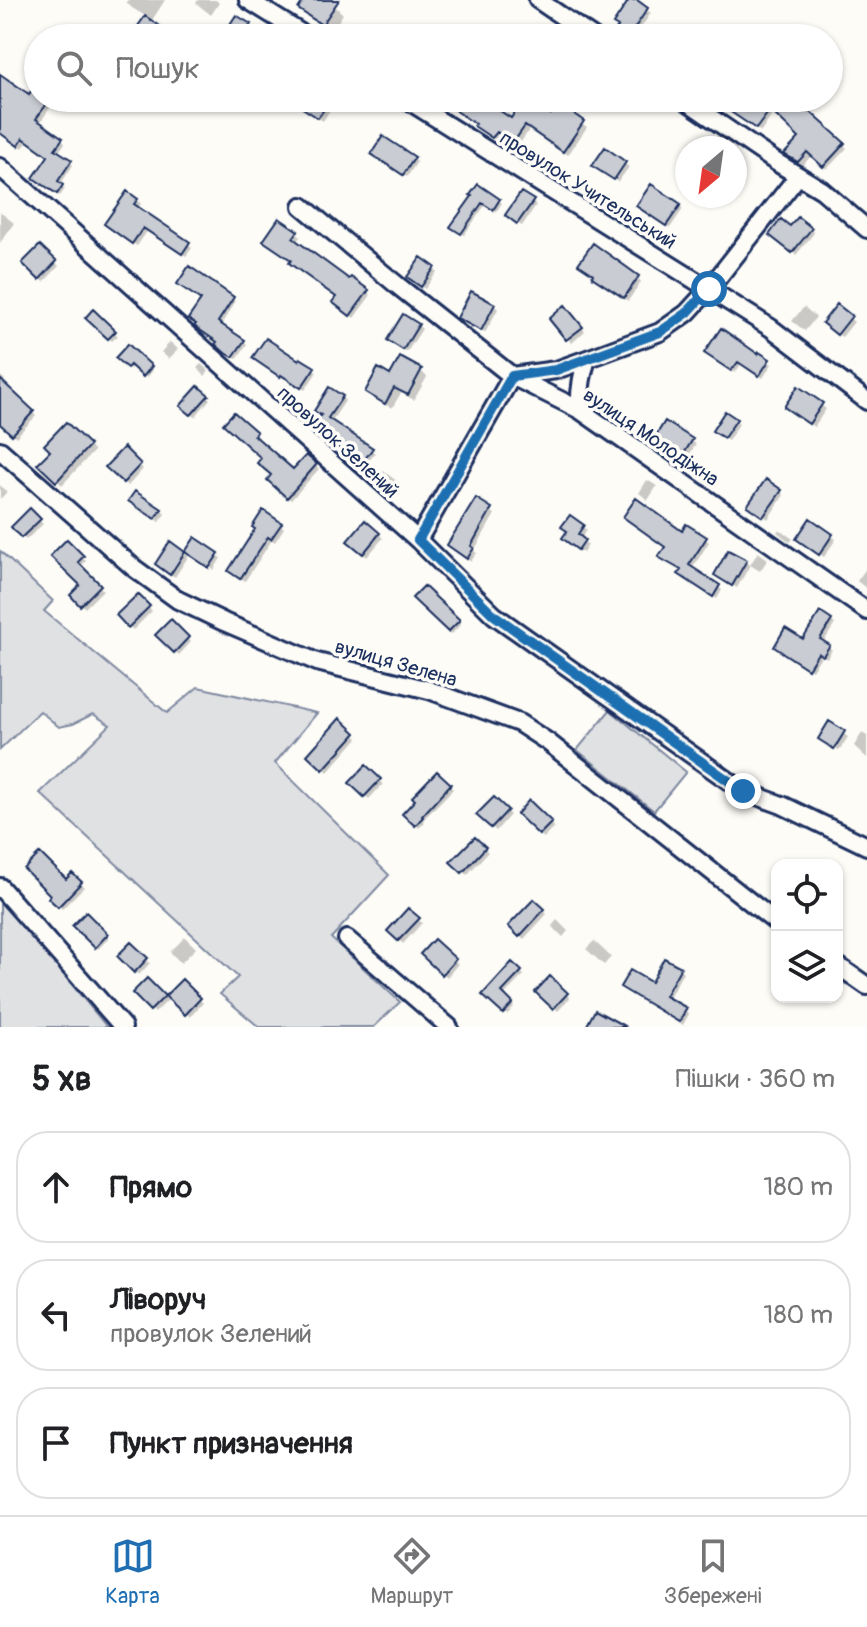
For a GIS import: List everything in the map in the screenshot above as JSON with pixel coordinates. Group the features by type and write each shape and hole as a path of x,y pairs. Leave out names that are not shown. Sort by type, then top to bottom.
{"street":[{"path":"248,0 287,24"},
{"path":"538,0 573,24"},
{"name":"провулок Учительський","path":"426,112 771,328 867,401"},
{"path":"703,112 822,190 867,229"},
{"name":"провулок Зелений","path":"0,167 418,540 494,615 743,791 782,805 867,846"},
{"path":"418,540 512,376 556,370 660,332 687,313 709,289 798,176"},
{"name":"вулиця Молодіжна","path":"302,206 512,376 580,410 867,611"},
{"path":"580,410 579,393 587,359"},
{"name":"вулиця Зелена","path":"0,450 134,568 178,600 317,662 429,690 519,723 548,742 771,918"},
{"path":"0,887 123,1027"},
{"path":"347,939 449,1027"},
{"path":"843,969 867,986"}],"shaded area":[{"path":"0,551 53,601 44,611 167,713 198,687 317,713 275,763 389,875 331,938 400,1002 374,1027 259,1027 220,994 238,977 40,793 110,725 93,714 59,727 40,711 0,750"},
{"path":"610,710 686,772 654,811 577,750"},
{"path":"0,898 107,1027 0,1027"}],"building":[{"path":"304,0 339,0 323,24 298,9"},
{"path":"629,0 637,0 648,8 637,24 613,24"},
{"path":"236,15 251,24 230,24"},
{"path":"145,16 157,24 139,24"},
{"path":"0,74 24,91 24,112 41,112 36,119 63,138 55,149 72,160 58,181 63,185 57,194 33,178 48,156 23,138 18,146 0,133"},
{"path":"309,112 322,112 318,118"},
{"path":"458,112 502,112 511,118 515,112 571,112 584,121 563,152 525,126 513,143 497,132 492,138"},
{"path":"731,112 769,112 756,129"},
{"path":"772,112 811,112 845,143 823,167 807,152 798,162 784,154 799,138"},
{"path":"383,136 415,157 403,175 371,154"},
{"path":"605,147 626,162 614,180 592,166"},
{"path":"478,184 500,199 493,210 482,203 461,234 450,227"},
{"path":"651,184 675,200 675,208 678,208 666,226 636,206"},
{"path":"127,191 138,199 134,204 190,242 182,254 143,228 132,244 104,224"},
{"path":"521,192 534,200 517,224 505,215"},
{"path":"798,217 812,228 792,253 769,235 781,219 790,226"},
{"path":"279,218 298,231 293,238 369,290 350,316 332,302 336,297 263,241"},
{"path":"593,243 639,276 624,298 578,264"},
{"path":"40,245 57,261 39,280 22,263"},
{"path":"421,257 435,267 421,287 407,277"},
{"path":"189,266 234,297 218,322 245,340 233,357 188,319 201,300 177,284"},
{"path":"471,291 495,304 481,331 457,318"},
{"path":"837,304 852,316 837,335 822,323"},
{"path":"565,305 583,327 566,340 549,319"},
{"path":"93,309 116,331 108,339 85,318"},
{"path":"403,314 419,324 403,350 387,340"},
{"path":"721,328 770,359 759,376 738,362 731,371 704,353"},
{"path":"266,338 315,367 301,388 252,358"},
{"path":"128,344 152,366 143,377 130,365 127,368 115,358"},
{"path":"400,357 422,369 408,395 394,388 385,404 365,392 378,368 390,375"},
{"path":"0,379 34,411 12,435 0,424"},
{"path":"198,386 209,395 191,415 180,406"},
{"path":"798,386 823,403 809,424 784,407"},
{"path":"329,387 343,396 328,418 373,448 362,463 328,441 326,443 308,427 321,415 314,411"},
{"path":"725,411 737,419 724,438 712,431"},
{"path":"234,412 257,432 254,435 293,469 306,455 317,464 287,498 267,480 271,475 257,463 261,458 223,424"},
{"path":"665,421 693,439 678,463 650,445"},
{"path":"66,422 90,445 56,482 37,464 50,451 44,445"},
{"path":"124,447 141,464 123,483 105,467"},
{"path":"766,479 782,490 763,517 747,506"},
{"path":"135,491 162,509 155,519 128,501"},
{"path":"476,498 492,508 467,559 447,545"},
{"path":"636,498 682,531 686,524 707,537 689,565 720,585 713,597 678,574 681,570 658,557 665,547 623,517"},
{"path":"30,508 41,519 21,538 11,527"},
{"path":"263,510 282,523 271,539 268,537 240,579 228,571 255,529 252,527"},
{"path":"570,515 584,525 578,534 585,540 578,550 562,538 567,531 561,527"},
{"path":"810,518 833,534 819,555 796,539"},
{"path":"365,520 380,533 363,554 347,541"},
{"path":"195,537 219,553 209,568 185,552"},
{"path":"67,539 84,556 78,562 101,585 80,606 70,595 80,585 50,556"},
{"path":"170,541 185,552 170,575 155,564"},
{"path":"728,550 747,560 732,586 714,575"},
{"path":"424,586 460,620 448,632 412,598"},
{"path":"138,594 150,606 128,628 116,615"},
{"path":"820,612 832,620 820,639 830,645 823,656 818,653 808,669 774,647 785,628 803,639"},
{"path":"171,619 189,637 174,653 155,635"},
{"path":"340,718 356,733 323,770 307,755"},
{"path":"829,721 845,731 834,749 818,739"},
{"path":"366,765 381,779 364,797 349,783"},
{"path":"437,771 451,784 415,826 402,814 415,800 412,797"},
{"path":"494,797 508,810 491,828 476,815"},
{"path":"529,800 552,822 539,835 517,814"},
{"path":"475,837 486,847 462,873 450,862"},
{"path":"40,853 66,879 72,873 82,882 58,907 24,869"},
{"path":"534,899 545,909 519,937 508,926"},
{"path":"408,908 420,918 398,941 387,931"},
{"path":"86,912 108,934 95,948 72,926"},
{"path":"434,939 456,959 442,975 420,954"},
{"path":"131,942 148,958 134,973 117,956"},
{"path":"664,958 681,967 665,996 687,1008 679,1022 620,987 630,970 651,982"},
{"path":"512,962 522,971 502,992 513,1003 503,1014 482,995"},
{"path":"550,976 568,993 553,1009 535,992"},
{"path":"147,978 165,996 150,1011 132,993"},
{"path":"182,979 201,998 185,1015 165,996"},
{"path":"595,1010 626,1027 586,1027"}],"route":[{"path":"709,289 687,313 660,332 556,370 512,376 418,540 494,615 743,791"}]}
